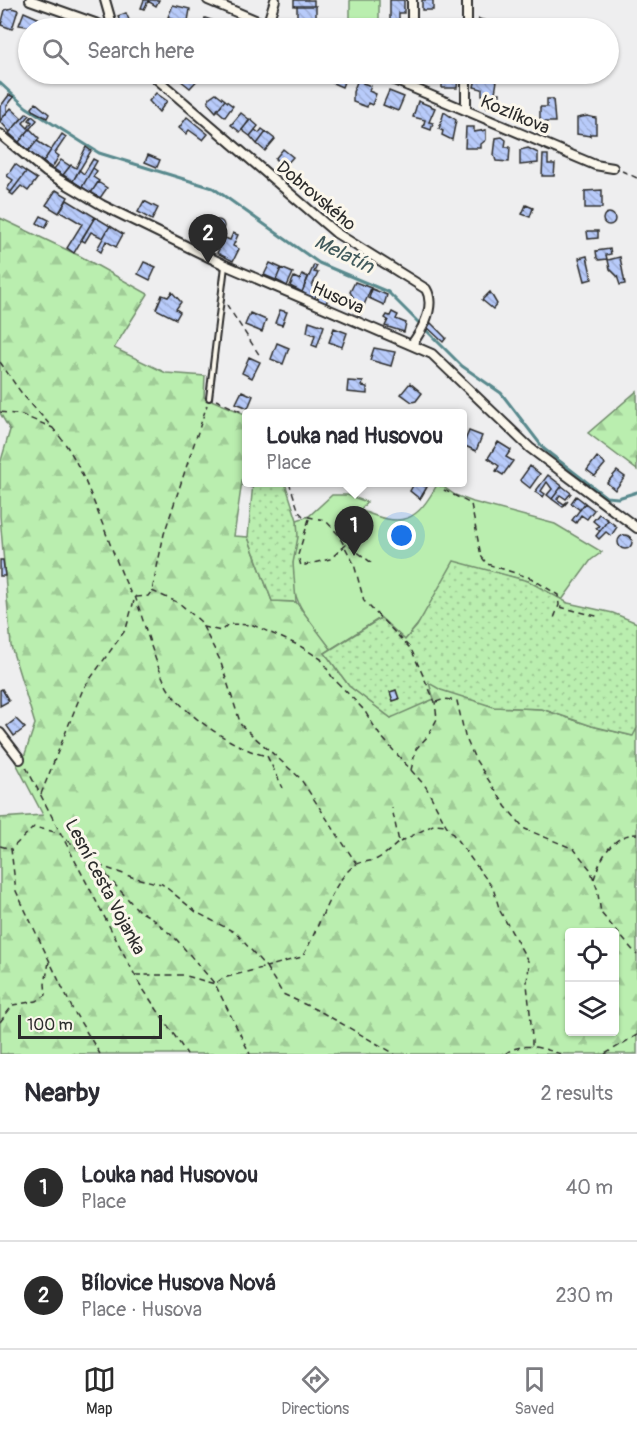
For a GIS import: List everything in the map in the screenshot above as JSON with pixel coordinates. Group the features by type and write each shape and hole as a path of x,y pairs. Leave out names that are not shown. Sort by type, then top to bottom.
{"street":[{"path":"30,0 82,18"},
{"path":"105,0 109,18"},
{"path":"208,0 250,18"},
{"path":"272,18 275,0"},
{"path":"412,0 412,18"},
{"path":"467,0 467,18"},
{"name":"Dobrovského","path":"163,84 336,233 426,289 430,303 421,331 412,344"},
{"name":"Kozlíkova","path":"403,84 596,165 613,168"},
{"path":"466,84 466,110"},
{"name":"Husova","path":"0,134 46,172 93,200 225,265 432,354 458,376 530,448 637,528"},
{"path":"0,733 20,759"}],"lane":[{"path":"209,398 225,265"}],"path":[{"path":"613,168 637,178"},
{"path":"221,296 260,356"},
{"path":"0,362 25,397 56,429 75,460 98,510 110,549 130,592 135,596 167,687 201,723 250,753 267,756 283,788"},
{"path":"135,596 148,596 152,591 164,534 209,398 242,412"},
{"path":"0,412 22,415 56,429"},
{"path":"291,487 299,512 309,518 314,516 327,521 344,544 356,570 364,601 411,649 435,702 437,719 428,736 416,749 411,771"},
{"path":"441,487 471,504 481,556 487,564 539,583 558,595 558,606 553,621"},
{"path":"309,518 298,555 301,566 330,559 344,544"},
{"path":"344,544 354,547 373,564"},
{"path":"152,591 179,603 203,627 220,660 241,725 300,778 356,864"},
{"path":"40,794 83,688 126,629 135,596"},
{"path":"558,606 600,616"},
{"path":"203,627 221,632 228,624 253,625 300,646 321,659 332,677 364,710 379,734 426,787 446,825 494,888 500,911 528,961 530,968 528,986 533,1021 532,1046"},
{"path":"435,702 446,699 457,701 465,736 475,759 518,820 525,829 574,849 590,869 601,913 637,955"},
{"name":"Lesní cesta Vojanka","path":"20,759 135,975 187,1054"},
{"path":"392,808 399,842"},
{"path":"215,984 223,978 302,957 315,936 332,893 344,874 356,864 376,859 399,842 435,824 446,825"},
{"path":"11,849 34,827 59,833 96,864 138,910 152,918 177,940 215,984 250,1054"},
{"path":"594,880 599,861 607,849 630,834 637,834"},
{"path":"0,846 11,849"},
{"path":"11,849 16,891 73,1010 100,1054"},
{"path":"96,864 135,879 162,884 196,912 236,933 266,967 283,994 323,1013 395,1054"},
{"path":"0,1022 13,1005 37,1001 46,995 45,984 50,961"},
{"path":"135,975 183,975 215,984"},
{"path":"605,1054 637,1035"},
{"path":"505,1054 512,1049 532,1046 562,1054"}],"green space":[{"path":"350,0 379,0 379,18 350,18"},
{"path":"0,218 80,256 148,294 114,348 166,373 205,376 204,397 242,413 242,481 234,536 248,537 272,601 296,602 331,649 325,653 349,686 391,718 428,682 494,707 542,709 592,726 632,736 637,728 637,1054 0,1054 0,818 43,815 15,761 24,757 35,724 11,646 0,516 0,464 10,430 0,413"},
{"path":"637,391 637,470 588,433"},
{"path":"253,487 286,487 297,520 298,537 293,563 296,602 272,601 248,537"},
{"path":"436,487 444,487 455,495 473,502 555,524 602,552 591,560 562,600 528,581 466,565 405,640 380,618 331,649 308,619 294,588 292,576 297,520 309,516 332,495 347,495 367,502 360,510 375,516 398,520 415,514"},
{"path":"454,561 528,581 568,603 613,613 637,623 637,728 633,736 592,726 542,709 494,707 441,690 429,683 434,699 391,718 349,686 325,653 381,618 405,640 417,626"}],"building":[{"path":"144,0 159,0 156,6 148,1 144,9 141,8"},
{"path":"294,0 314,0 314,6 294,6"},
{"path":"390,0 404,0 404,13 399,13 399,18 390,18"},
{"path":"422,0 433,0 433,10 422,10"},
{"path":"173,5 190,9 188,18 168,17"},
{"path":"297,6 316,6 316,18 297,18"},
{"path":"12,8 18,10 12,29 1,25 5,10"},
{"path":"24,12 38,18 22,18"},
{"path":"126,13 128,18 119,18 118,16"},
{"path":"356,84 366,84 371,86 369,91 376,94 372,105 368,103 367,107 353,102"},
{"path":"442,84 457,84 457,88 442,88"},
{"path":"475,84 496,84 495,93 500,93 499,108 487,107 488,97 482,95 482,89 474,87"},
{"path":"389,91 404,97 398,111 383,105"},
{"path":"156,93 167,101 159,112 149,101"},
{"path":"216,93 225,100 216,112 208,103 210,97"},
{"path":"9,95 14,97 0,121 0,107"},
{"path":"547,99 553,99 555,122 540,122 540,107 547,107"},
{"path":"225,100 233,106 225,117 217,110"},
{"path":"418,101 435,108 429,122 433,123 431,130 423,127 425,120 413,117"},
{"path":"36,103 49,114 47,118 34,111 32,108"},
{"path":"11,108 22,118 10,132 0,121"},
{"path":"444,112 456,120 452,140 442,135 443,131 439,129"},
{"path":"27,113 30,115 23,123 28,128 32,122 29,120 32,116 37,120 19,142 9,133"},
{"path":"241,113 250,120 240,132 231,125"},
{"path":"587,116 596,118 596,134 590,134 590,136 577,134 577,118"},
{"path":"187,117 208,134 203,140 189,130 186,134 179,128"},
{"path":"250,119 258,126 250,136 242,130"},
{"path":"466,127 474,127 474,132 486,130 486,140 481,144 481,148 465,148"},
{"path":"30,129 39,138 28,151 19,142"},
{"path":"262,129 266,132 257,144 250,136 255,130 259,133"},
{"path":"266,132 275,139 265,151 257,144"},
{"path":"62,134 66,137 55,153 59,156 52,168 43,162"},
{"path":"502,137 506,140 505,147 510,147 509,162 496,161 494,155 496,138"},
{"path":"37,141 51,150 43,162 28,152"},
{"path":"86,147 91,151 73,181 63,175 71,165 76,168"},
{"path":"528,148 538,153 538,163 520,165 520,150"},
{"path":"283,149 293,157 284,167 275,159"},
{"path":"148,155 160,160 157,167 145,162"},
{"path":"543,155 548,155 548,164 555,164 554,176 542,176"},
{"path":"93,159 97,161 82,187 73,181 79,170 84,174"},
{"path":"61,160 70,166 63,175 54,169"},
{"path":"15,164 26,172 11,192 7,189 13,180 7,176"},
{"path":"93,168 97,171 93,177 99,181 91,193 82,187"},
{"path":"26,172 37,179 28,191 21,186 13,195 10,193"},
{"path":"98,182 107,188 100,198 91,193"},
{"path":"56,190 68,197 59,213 46,205"},
{"path":"602,190 602,208 585,208 585,191"},
{"path":"67,200 95,217 74,253 67,248 82,224 60,211"},
{"path":"144,201 158,208 152,220 138,212"},
{"path":"526,205 533,208 530,217 522,214"},
{"path":"611,213 615,219 611,225 607,225 603,217"},
{"path":"41,216 49,220 45,228 37,223"},
{"path":"95,217 110,226 103,238 91,232 85,242 81,240"},
{"path":"218,220 224,226 218,232 212,226"},
{"path":"110,226 123,234 116,247 106,241 101,252 97,249"},
{"path":"197,229 211,235 206,247 192,241"},
{"path":"587,231 598,231 598,238 588,239"},
{"path":"233,233 238,235 233,246 239,249 233,261 217,253 225,238 230,240"},
{"path":"610,249 611,254 606,255 607,259 597,258 596,251"},
{"path":"587,256 592,279 585,281 579,258"},
{"path":"620,257 625,284 620,285 617,276 610,269 608,260"},
{"path":"144,262 156,267 150,280 138,274"},
{"path":"270,263 281,268 276,280 264,275"},
{"path":"314,265 317,266 314,272 318,273 312,286 319,289 314,300 302,292"},
{"path":"281,268 293,273 287,286 276,280"},
{"path":"302,274 308,277 302,292 290,286 294,277 300,280"},
{"path":"355,282 371,288 360,315 354,312 357,303 350,292"},
{"path":"322,289 330,292 326,304 317,300"},
{"path":"372,289 387,295 384,305 369,298"},
{"path":"172,292 181,302 176,309 180,312 176,319 156,309 162,295 168,297"},
{"path":"490,292 497,304 493,309 482,300"},
{"path":"280,310 287,312 282,325 275,323"},
{"path":"392,312 398,315 396,319 406,323 404,332 385,326 388,320 385,318"},
{"path":"250,313 266,320 262,332 245,325"},
{"path":"309,321 324,326 317,347 312,345 315,335 307,332"},
{"path":"431,323 446,338 443,342 427,327"},
{"path":"334,328 347,333 342,347 329,342"},
{"path":"277,343 289,348 283,364 271,359"},
{"path":"374,348 395,352 391,366 370,360"},
{"path":"249,357 260,362 252,378 242,373"},
{"path":"348,381 363,382 362,386 367,387 367,394 347,392"},
{"path":"410,383 422,393 416,401 412,402 401,394"},
{"path":"242,391 253,396 248,408 236,403"},
{"path":"469,431 482,436 476,451 467,447"},
{"path":"498,442 511,450 506,457 513,461 503,475 496,471 499,466 488,458"},
{"path":"597,457 605,464 595,476 587,470"},
{"path":"530,466 540,474 530,488 520,480"},
{"path":"617,471 625,477 615,490 607,483"},
{"path":"548,475 562,486 552,499 547,495 552,489 547,482 541,491 545,494 543,497 535,492"},
{"path":"562,486 571,493 566,499 560,495 557,499 564,504 568,501 563,507 552,499"},
{"path":"412,487 427,487 420,499 410,491"},
{"path":"576,496 585,503 580,510 571,503"},
{"path":"585,503 594,510 587,519 581,515 576,523 572,520"},
{"path":"599,514 608,520 600,531 596,528 599,526 593,521"},
{"path":"608,520 617,527 611,536 606,532 599,539 596,536"},
{"path":"625,535 630,537 632,542 630,547 625,549 620,547 618,542 620,537"},
{"path":"0,560 3,560 5,576 0,576"},
{"path":"2,689 9,701 0,706 0,690"},
{"path":"396,690 399,699 393,701 390,692"},
{"path":"16,719 25,728 14,736 7,726"}],"waterway":[{"name":"Melatín","path":"0,83 26,107 99,153 213,188 319,263 388,292 462,366 501,393 544,449 606,497 618,498 637,492"}],"place":[{"name":"Bílovice Husova Nová","path":"208,264"},
{"name":"Louka nad Husovou","path":"354,556"}]}
